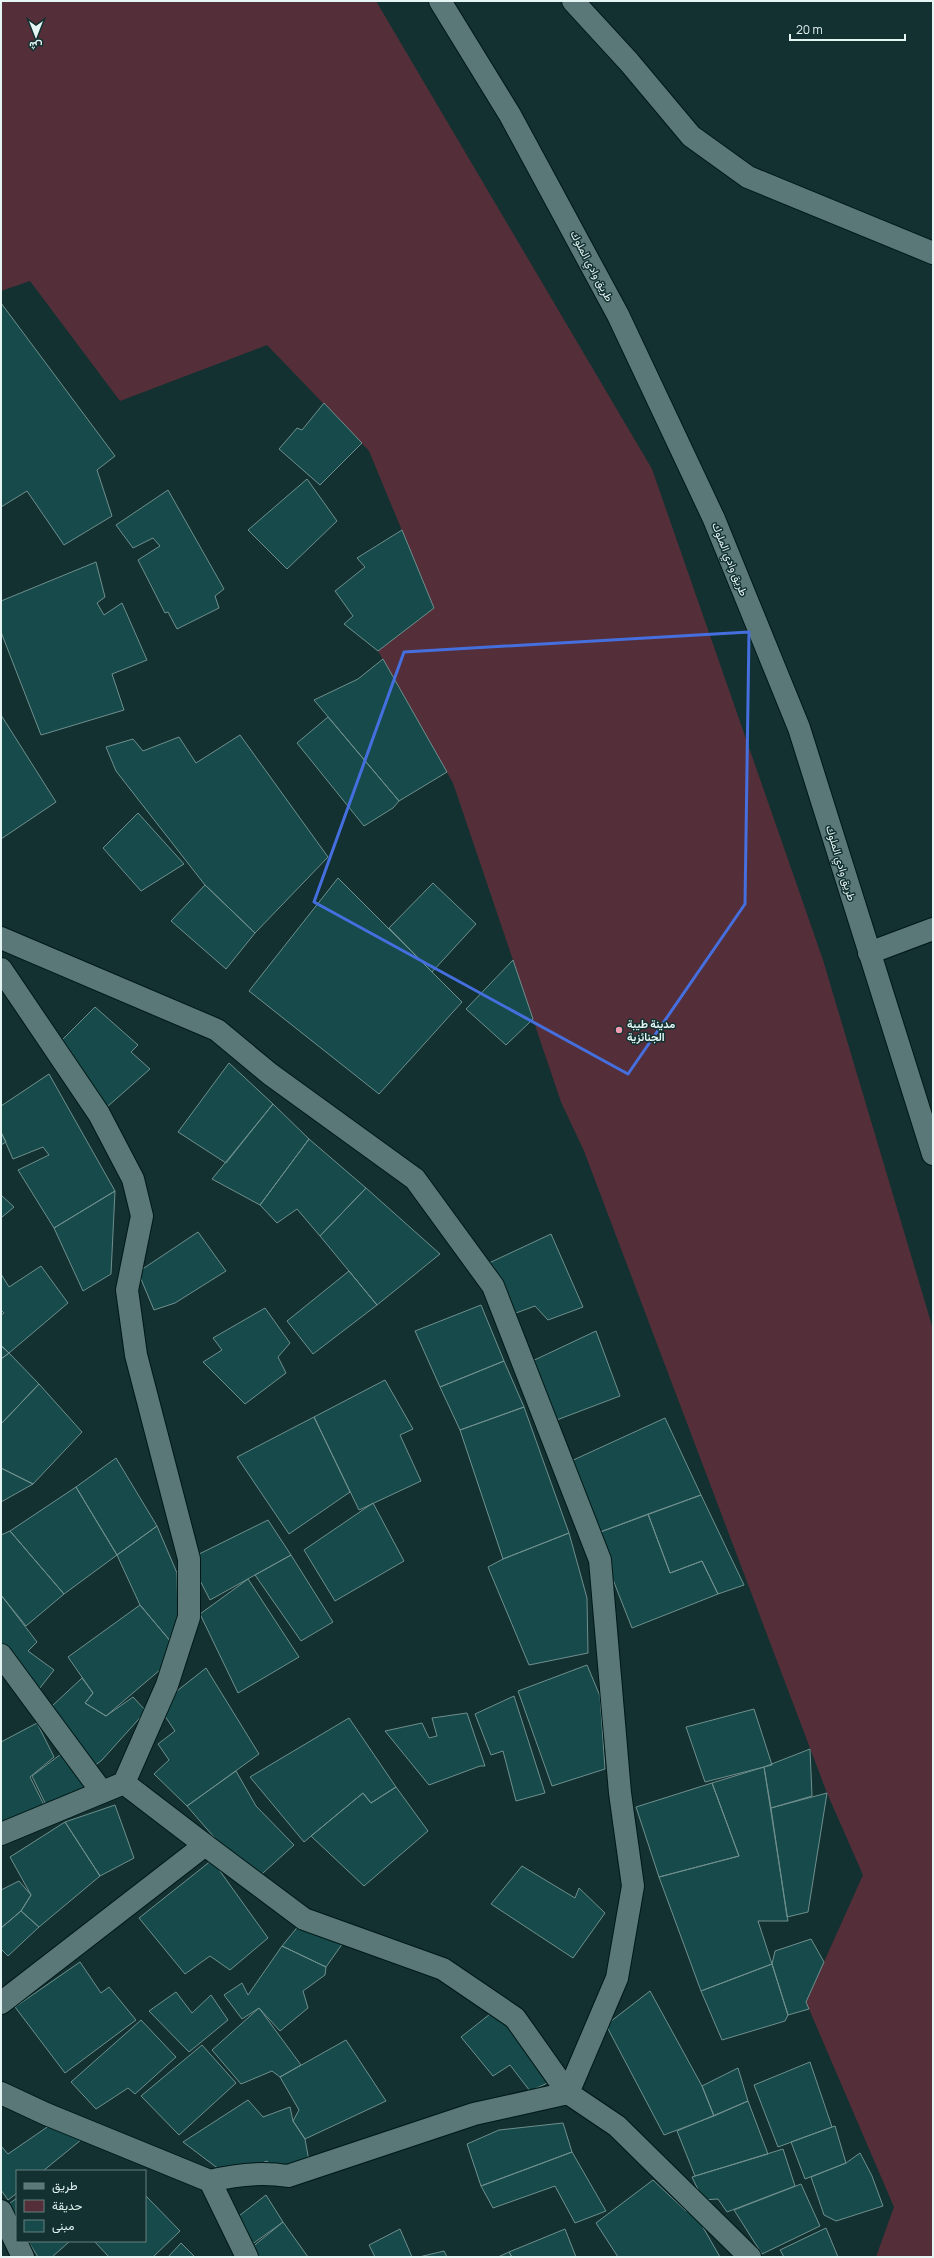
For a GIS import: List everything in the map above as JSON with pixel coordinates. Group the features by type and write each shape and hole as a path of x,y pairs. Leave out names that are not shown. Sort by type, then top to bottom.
{"street":[{"name":"طريق وادي الملوك","path":"440,1 510,115 618,315 714,519 799,728 933,1154"},
{"path":"573,1 629,62 691,136 748,177 933,253"},
{"path":"869,953 933,929"},
{"path":"1,938 217,1030 270,1074 415,1179 493,1286 600,1560 620,1793 633,1886 617,1978 568,2092"},
{"path":"1,969 99,1114 133,1179 142,1216 127,1290 136,1355 189,1559 189,1617 167,1685 124,1783 1,1834"},
{"path":"1,1655 102,1792"},
{"path":"124,1783 304,1920 443,1969 515,2018 568,2092 617,2126 750,2257"},
{"path":"1,2003 205,1845"},
{"path":"1,2093 46,2114 210,2181 228,2176 278,2174 288,2176 474,2114 568,2092"},
{"path":"210,2181 247,2257"},
{"path":"1,2211 23,2257"}],"highlighted area":[{"path":"749,632 745,904 628,1074 314,902 404,652"}],"green space":[{"path":"1,1 376,1 652,469 823,960 933,1329 933,2257 876,2257 894,2207 806,2002 863,1875 827,1793 584,1151 561,1102 453,783 378,651 434,608 369,451 267,345 120,401 30,281 1,291"}],"building":[{"path":"1,303 115,456 97,470 112,516 64,545 27,491 1,507"},
{"path":"324,403 362,443 320,485 279,449 297,428 302,430"},
{"path":"307,479 337,521 287,569 248,530"},
{"path":"168,490 224,589 215,596 219,608 177,629 168,612 165,613 138,560 160,546 153,538 133,548 116,525"},
{"path":"402,530 434,608 378,651 344,624 353,616 335,591 365,567 357,558"},
{"path":"96,562 105,597 97,603 104,615 122,603 147,660 112,674 124,710 41,735 1,632 1,601"},
{"path":"383,659 447,772 399,801 314,700 358,679"},
{"path":"1,715 56,802 1,839"},
{"path":"328,717 399,801 393,808 364,826 297,743"},
{"path":"240,735 328,857 255,933 205,885 116,771 106,747 133,739 143,751 179,737 196,763"},
{"path":"138,813 184,864 141,891 103,848"},
{"path":"338,878 462,1002 379,1094 249,991"},
{"path":"433,883 476,924 432,972 389,928"},
{"path":"205,885 255,933 226,969 171,921"},
{"path":"513,960 533,1019 506,1045 466,1009"},
{"path":"95,1007 138,1045 131,1052 150,1069 99,1114 54,1048"},
{"path":"229,1063 273,1104 226,1163 178,1132"},
{"path":"49,1074 115,1191 54,1228 18,1170 49,1155 43,1147 13,1159 1,1132 1,1106"},
{"path":"273,1104 309,1139 260,1205 212,1179"},
{"path":"1,1132 6,1142 1,1145"},
{"path":"309,1139 366,1188 320,1236 297,1209 277,1223 260,1205"},
{"path":"366,1188 440,1254 377,1305 320,1236"},
{"path":"115,1191 111,1274 83,1291 54,1228"},
{"path":"1,1195 14,1207 1,1218"},
{"path":"198,1232 226,1271 175,1303 154,1310 138,1272"},
{"path":"551,1234 583,1307 548,1320 535,1306 505,1317 489,1263"},
{"path":"41,1266 68,1303 9,1353 1,1346 1,1315 4,1313 1,1310 1,1274 9,1287"},
{"path":"349,1271 377,1305 313,1354 287,1321"},
{"path":"481,1305 504,1361 440,1387 415,1331"},
{"path":"265,1308 290,1343 278,1357 286,1373 245,1404 203,1362 222,1350 213,1338"},
{"path":"596,1331 620,1396 554,1421 526,1364"},
{"path":"1,1345 9,1353 1,1359"},
{"path":"9,1353 39,1384 1,1424 1,1359"},
{"path":"504,1361 524,1407 460,1430 440,1387"},
{"path":"385,1380 413,1429 400,1435 421,1481 359,1510 314,1417"},
{"path":"39,1384 82,1432 33,1484 1,1468 1,1424"},
{"path":"524,1407 569,1533 503,1559 460,1430"},
{"path":"314,1417 350,1492 289,1534 237,1457"},
{"path":"665,1418 701,1495 595,1534 569,1462"},
{"path":"116,1458 157,1526 117,1555 76,1487"},
{"path":"1,1468 33,1484 1,1502"},
{"path":"76,1487 117,1555 64,1594 10,1531"},
{"path":"701,1495 744,1585 718,1594 702,1561 670,1573 648,1514"},
{"path":"373,1503 404,1561 335,1601 304,1550"},
{"path":"648,1514 670,1573 702,1561 718,1594 632,1628 595,1534"},
{"path":"268,1520 291,1555 210,1600 189,1559"},
{"path":"157,1526 177,1573 178,1621 172,1643 140,1605 117,1555"},
{"path":"10,1531 64,1594 26,1626 1,1595 1,1535"},
{"path":"569,1533 587,1598 588,1653 529,1665 488,1567 503,1559"},
{"path":"291,1555 333,1622 301,1641 255,1575"},
{"path":"248,1579 299,1657 238,1693 200,1614"},
{"path":"1,1595 37,1642 28,1651 54,1670 36,1693 1,1646"},
{"path":"140,1605 172,1643 168,1663 106,1716 85,1703 93,1693 68,1657"},
{"path":"587,1665 600,1696 605,1769 552,1786 518,1691"},
{"path":"206,1668 259,1754 187,1806 154,1774 169,1760 158,1744 175,1731 158,1706"},
{"path":"82,1678 93,1693 85,1703 106,1716 133,1697 146,1711 102,1760 93,1767 52,1706"},
{"path":"514,1696 545,1793 516,1801 503,1751 491,1755 475,1714"},
{"path":"754,1709 772,1765 705,1782 686,1727"},
{"path":"467,1713 485,1766 480,1766 429,1785 385,1731 422,1723 429,1738 437,1736 432,1718"},
{"path":"349,1718 396,1787 371,1803 363,1793 304,1842 250,1777"},
{"path":"37,1723 54,1757 30,1777 47,1811 1,1828 1,1742"},
{"path":"810,1749 812,1796 771,1808 764,1767"},
{"path":"65,1751 99,1790 49,1811 32,1776"},
{"path":"764,1767 788,1921 758,1921 772,1964 701,1991 659,1877 739,1856 712,1783"},
{"path":"236,1771 256,1806 294,1845 253,1882 187,1806"},
{"path":"712,1783 739,1856 659,1877 636,1807"},
{"path":"396,1787 428,1831 364,1886 311,1836 363,1793 371,1803"},
{"path":"827,1793 808,1912 787,1917 771,1808"},
{"path":"115,1805 134,1858 100,1876 65,1822"},
{"path":"65,1822 100,1876 39,1927 21,1911 31,1895 10,1857"},
{"path":"212,1860 268,1938 230,1970 210,1956 185,1974 139,1918"},
{"path":"522,1866 575,1898 579,1888 605,1913 573,1958 491,1904"},
{"path":"19,1881 31,1895 21,1911 1,1928 1,1890"},
{"path":"21,1911 39,1927 8,1956 1,1949 1,1928"},
{"path":"304,1919 345,1940 326,1967 282,1946"},
{"path":"811,1939 824,1962 806,2002 809,2009 788,2015 772,1964 775,1951"},
{"path":"282,1946 326,1967 325,1975 303,1991 308,2008 280,2031 259,2008 242,2019 224,1995 242,1983 248,1995"},
{"path":"80,1962 101,1993 109,1987 136,2020 65,2073 15,2007"},
{"path":"772,1964 788,2015 785,2021 722,2040 701,1991"},
{"path":"650,1991 702,2086 714,2116 664,2135 606,2025"},
{"path":"176,1992 192,2013 211,1995 228,2020 189,2052 149,2011"},
{"path":"499,2007 552,2081 530,2091 510,2065 493,2076 461,2037"},
{"path":"259,2008 301,2065 280,2077 272,2071 241,2084 212,2050"},
{"path":"141,2020 176,2057 135,2094 128,2088 96,2109 71,2082"},
{"path":"346,2040 386,2101 305,2139 293,2121 299,2110 280,2077"},
{"path":"202,2045 236,2083 179,2135 141,2096"},
{"path":"810,2062 832,2127 778,2147 754,2085"},
{"path":"738,2068 748,2101 714,2116 702,2086"},
{"path":"248,2100 263,2117 290,2107 293,2121 305,2139 309,2161 278,2174 267,2161 228,2176 183,2142"},
{"path":"748,2101 768,2154 695,2176 677,2131"},
{"path":"53,2123 87,2135 44,2170 16,2170 16,2194 8,2200 1,2190 1,2146 8,2154"},
{"path":"563,2123 572,2152 481,2186 467,2144 499,2130"},
{"path":"835,2126 846,2163 805,2179 791,2142"},
{"path":"783,2149 795,2186 727,2212 718,2199 703,2200 692,2177"},
{"path":"572,2152 606,2211 575,2223 555,2186 493,2208 481,2186"},
{"path":"860,2153 872,2176 883,2206 836,2221 824,2215 811,2177 846,2163"},
{"path":"653,2180 686,2211 692,2208 720,2257 618,2257 596,2223"},
{"path":"801,2184 820,2226 762,2254 734,2210"},
{"path":"266,2195 283,2222 251,2245 235,2219"},
{"path":"146,2196 180,2231 153,2257 109,2257 95,2242 146,2242"},
{"path":"16,2199 16,2221 6,2206"},
{"path":"283,2222 308,2257 247,2257 245,2253"},
{"path":"826,2228 838,2257 784,2257 780,2250"},
{"path":"400,2229 412,2257 375,2257 369,2245"},
{"path":"565,2229 576,2257 512,2257 509,2252"},
{"path":"29,2242 69,2242 52,2257 38,2257"},
{"path":"181,2243 195,2257 168,2257"},
{"path":"444,2251 447,2257 419,2257"},
{"path":"509,2252 512,2257 498,2257"}],"place":[{"name":"مدينة طيبة الجنائزية","path":"619,1030"}]}
